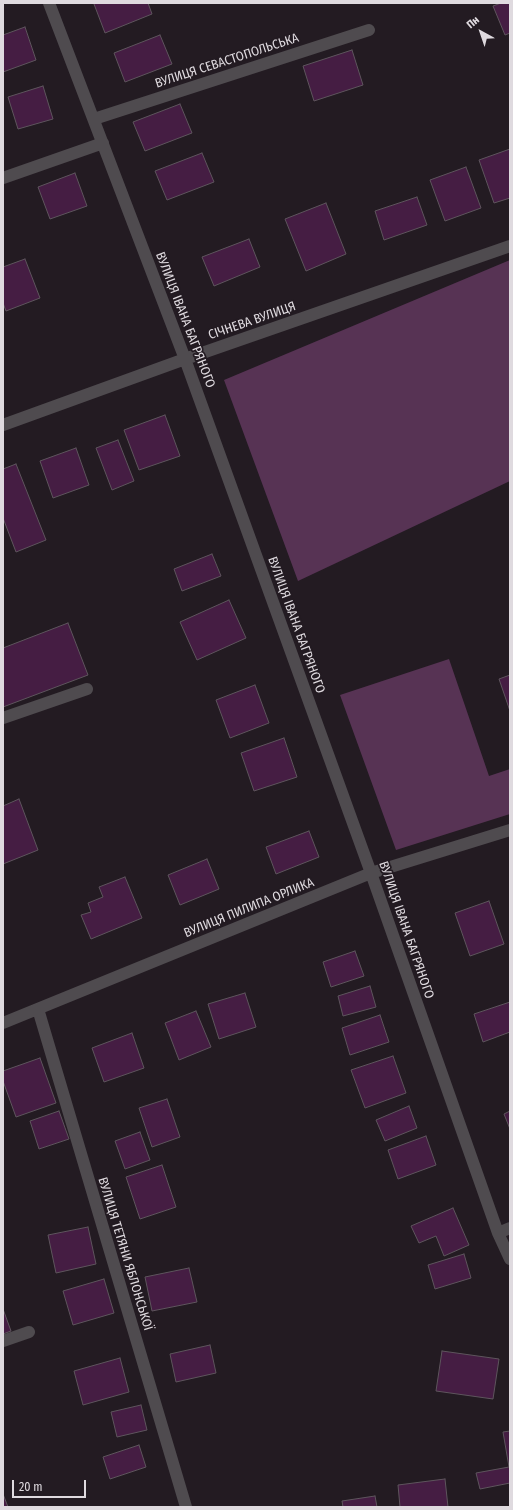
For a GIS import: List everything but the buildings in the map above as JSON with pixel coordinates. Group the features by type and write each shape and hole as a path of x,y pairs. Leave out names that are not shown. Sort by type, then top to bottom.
{"street":[{"name":"ВУЛИЦЯ ІВАНА БАГРЯНОГО","path":"49,3 186,359 371,873 498,1233 510,1259"},
{"name":"ВУЛИЦЯ СЕВАСТОПОЛЬСЬКА","path":"94,119 369,30"},
{"path":"3,178 103,143"},
{"name":"СІЧНЕВА ВУЛИЦЯ","path":"3,425 186,359 510,246"},
{"path":"3,718 87,689"},
{"name":"ВУЛИЦЯ ПИЛИПА ОРЛИКА","path":"3,1023 371,873 510,830"},
{"name":"ВУЛИЦЯ ТЕТЯНИ ЯБЛОНСЬКОЇ","path":"38,1009 186,1507"},
{"path":"498,1233 510,1228"},
{"path":"3,1341 29,1332"}],"shaded area":[{"path":"510,260 510,481 298,581 224,380"},
{"path":"449,659 489,776 510,769 510,814 396,850 340,695"}]}
